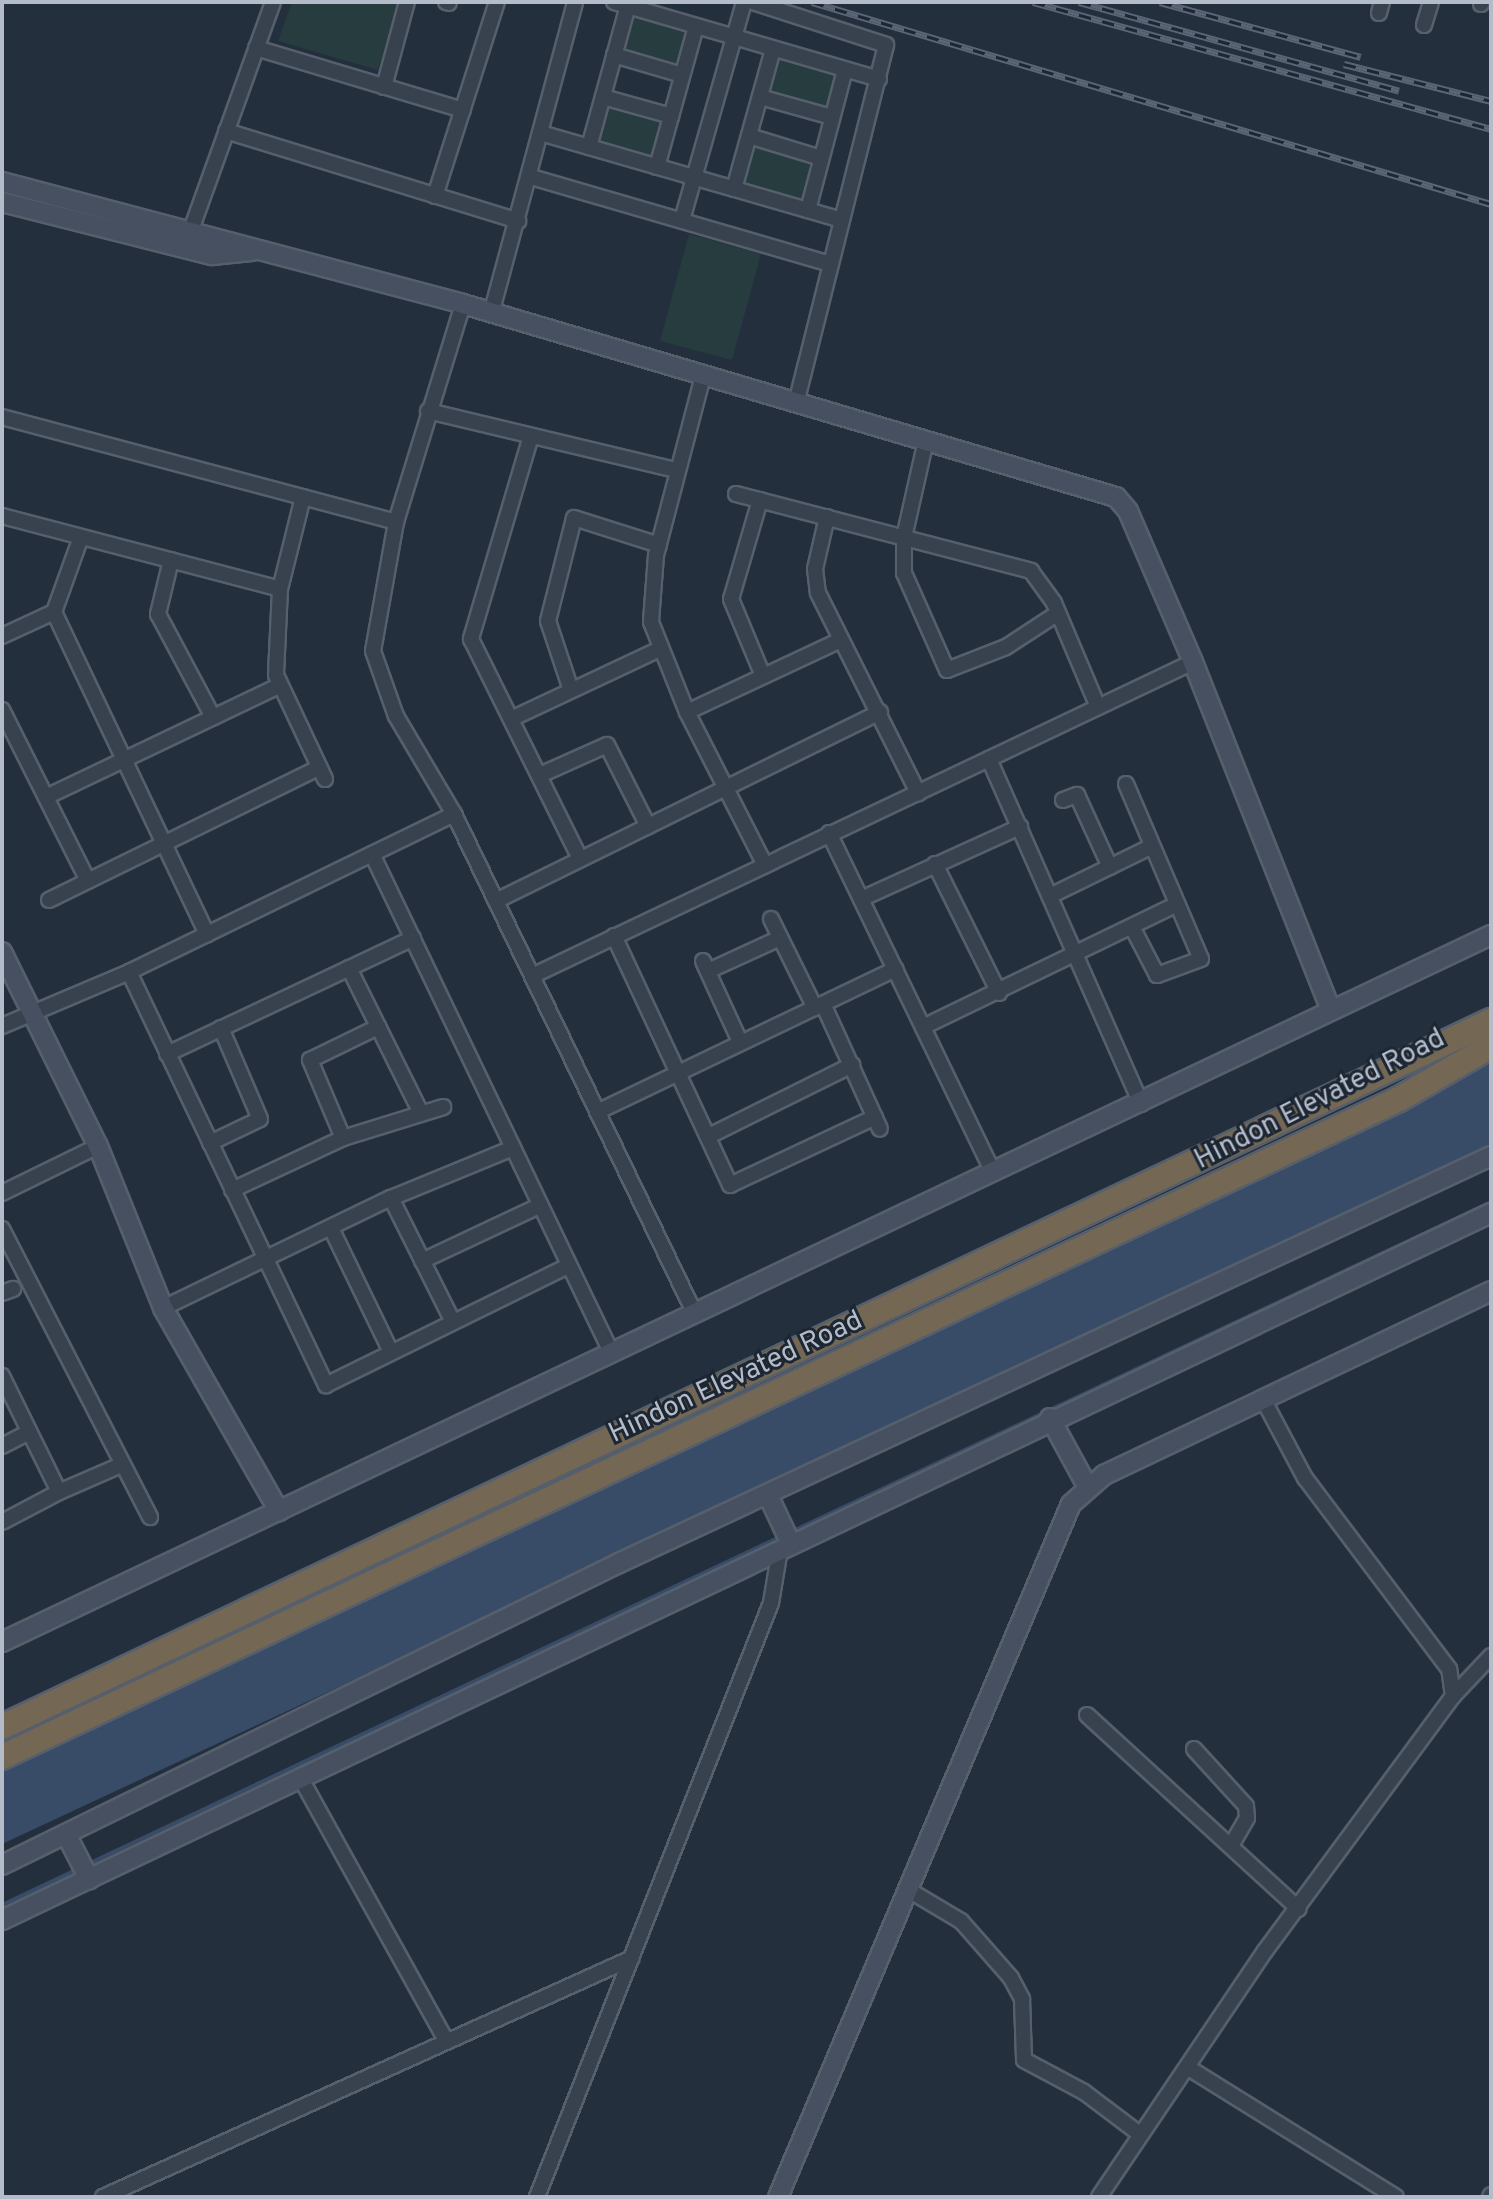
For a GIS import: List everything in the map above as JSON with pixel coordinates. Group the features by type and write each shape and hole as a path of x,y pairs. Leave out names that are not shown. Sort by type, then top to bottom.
{"highway":[{"name":"Hindon Elevated Road","path":"2,1727 1491,1021"},
{"name":"Hindon Elevated Road","path":"2,1757 1384,1106 1491,1046"}],"street":[{"path":"191,230 273,2"},
{"path":"384,87 407,2"},
{"path":"435,196 497,2"},
{"path":"491,314 544,134 575,2"},
{"path":"682,220 744,2"},
{"path":"753,2 884,41 879,79 796,403"},
{"path":"1424,25 1431,2"},
{"path":"589,147 614,55 621,4 879,79"},
{"path":"657,167 696,26"},
{"path":"256,48 463,110"},
{"path":"734,189 773,49"},
{"path":"614,55 682,75"},
{"path":"808,210 845,70"},
{"path":"603,97 671,116"},
{"path":"760,97 832,117"},
{"path":"226,131 518,221"},
{"path":"544,134 842,220"},
{"path":"749,136 821,158"},
{"path":"531,177 830,264"},
{"path":"2,182 463,304 1116,497 1128,511 1193,662 1330,1008"},
{"path":"2,202 212,255 254,250"},
{"path":"463,304 396,522 373,651 396,716 454,814 695,1314"},
{"path":"703,376 675,470 650,608 660,649 687,712 765,865"},
{"path":"428,411 675,470"},
{"path":"2,417 396,522"},
{"path":"531,436 471,633 580,859"},
{"path":"926,440 904,538 904,573 947,670 1006,647 1058,613"},
{"path":"736,494 1031,571 1058,613 1098,707"},
{"path":"49,900 164,839 322,774 279,686 280,589 303,497"},
{"path":"760,500 731,599 763,676"},
{"path":"2,516 280,589"},
{"path":"827,517 815,586 918,793"},
{"path":"571,690 548,621 574,518 659,545"},
{"path":"2,636 54,612 81,537"},
{"path":"171,560 158,614 213,717"},
{"path":"54,612 128,758 207,934"},
{"path":"687,712 841,640"},
{"path":"511,719 660,649"},
{"path":"532,976 1193,662"},
{"path":"46,797 279,686"},
{"path":"2,710 88,881"},
{"path":"496,901 880,712"},
{"path":"540,775 607,745 648,826"},
{"path":"989,759 1141,1104"},
{"path":"1126,784 1150,847 1200,952 1198,962 1157,975 1132,927"},
{"path":"1063,800 1077,795 1110,867"},
{"path":"2,1026 129,972 454,814"},
{"path":"861,899 1020,827"},
{"path":"829,833 993,1173"},
{"path":"1050,896 1150,847"},
{"path":"372,854 612,1354"},
{"path":"935,864 999,993"},
{"path":"923,1027 1076,956 1177,904"},
{"path":"614,936 730,1185 877,1123 852,1065 771,919"},
{"path":"2,1642 1141,1104 1330,1008 1491,935"},
{"path":"167,1054 413,938"},
{"path":"740,1042 705,966 780,938"},
{"path":"2,952 98,1146 163,1308 279,1511"},
{"path":"349,968 420,1111"},
{"path":"597,1112 896,969"},
{"path":"129,972 326,1385 452,1320 568,1266"},
{"path":"343,1138 310,1060 378,1027"},
{"path":"210,1143 260,1119 221,1028"},
{"path":"709,1136 852,1065"},
{"path":"232,1190 343,1138 420,1111 443,1107"},
{"path":"2,1193 98,1146"},
{"path":"163,1308 391,1198 513,1148"},
{"path":"2,1865 69,1840 768,1495 1491,1156"},
{"path":"391,1198 452,1320"},
{"path":"422,1261 539,1206"},
{"path":"2,1920 86,1873 300,1777 786,1543 1491,1213"},
{"path":"331,1228 391,1352"},
{"path":"2,1229 150,1517"},
{"path":"778,2197 1062,1520 1087,1486 1491,1291"},
{"path":"2,1377 59,1492"},
{"path":"1263,1399 1305,1478 1449,1669 1453,1696"},
{"path":"1050,1418 1087,1486"},
{"path":"2,1446 28,1433"},
{"path":"2,1522 59,1492 121,1465"},
{"path":"537,2197 771,1603 786,1543 768,1495"},
{"path":"1118,2197 1102,2194 1187,2067 1453,1696 1491,1656"},
{"path":"1087,1715 1299,1909"},
{"path":"1194,1749 1246,1806 1247,1818 1231,1846"},
{"path":"300,1777 445,2039"},
{"path":"69,1840 86,1873"},
{"path":"907,1889 961,1921 1011,1978 1022,1999 1024,2060 1084,2092 1141,2135"},
{"path":"103,2197 445,2039 632,1958"},
{"path":"1187,2067 1396,2197"}],"green space":[{"path":"292,2 398,2 378,70 278,41"},
{"path":"631,11 691,29 679,69 619,51"},
{"path":"780,55 839,73 828,113 768,95"},
{"path":"606,102 666,120 654,159 594,142"},
{"path":"754,144 814,161 802,201 742,184"},
{"path":"689,234 761,254 732,360 660,341"}],"water":[{"path":"1491,1057 1491,1150 2,1844 2,1757"}],"waterway":[{"path":"791,1532 1491,1202"},
{"path":"86,1865 780,1537"},
{"path":"2,1905 78,1869"}],"railway":[{"path":"812,2 1491,204"},
{"path":"1033,2 1491,129"},
{"path":"1079,2 1399,91"},
{"path":"1160,2 1361,57"},
{"path":"1344,64 1491,101"}]}
